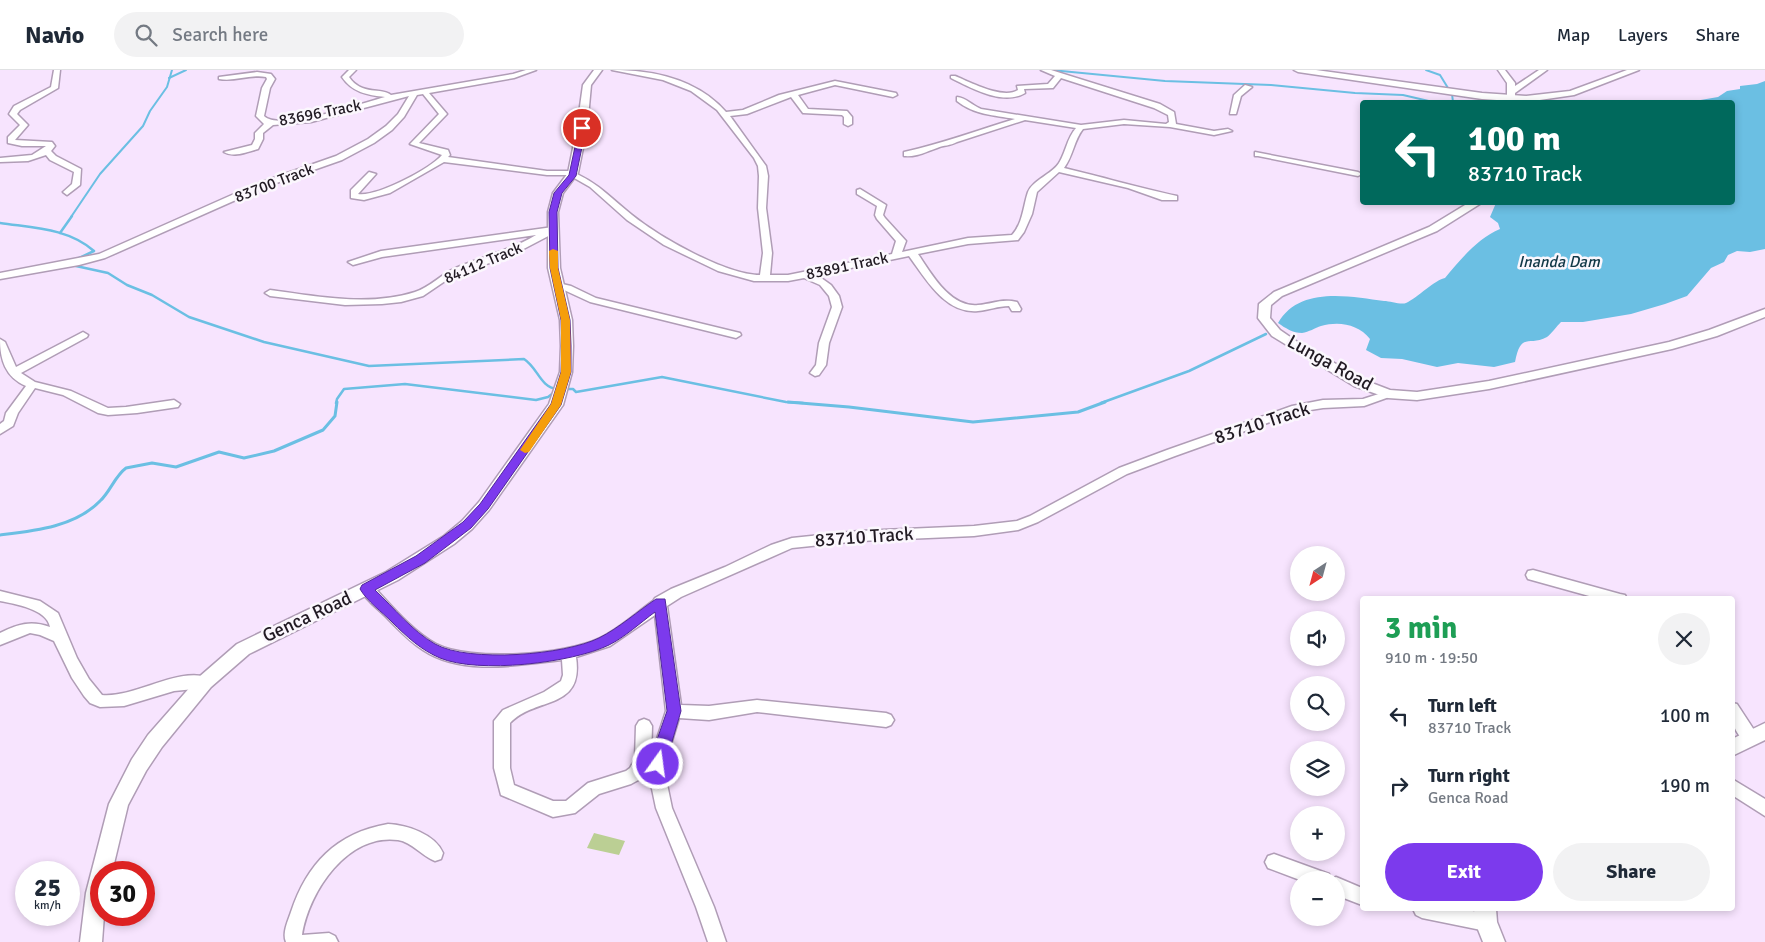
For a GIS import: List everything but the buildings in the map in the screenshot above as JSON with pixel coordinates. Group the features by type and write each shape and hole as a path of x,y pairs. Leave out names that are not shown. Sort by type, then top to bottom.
{"street":[{"path":"0,160 33,157 47,151 51,146 49,144 22,144 11,141 12,137 24,126 13,114 17,108 56,86 57,70"},
{"path":"353,70 345,76 355,87 374,94 403,96"},
{"path":"414,94 514,76 533,70"},
{"name":"Genca Road","path":"91,942 96,894 119,804 144,757 205,682 242,649 367,589 421,560 467,525 484,506 556,405 566,372 566,320 554,268 549,231 555,200 558,193 573,174 582,128 587,85 598,70"},
{"path":"615,70 653,74 687,85 703,94 724,114 758,158 762,167 762,207 769,265 764,279"},
{"path":"1044,70 1163,108 1173,118 1173,123 1170,125"},
{"path":"1298,70 1526,99 1571,93 1635,70"},
{"path":"1501,70 1511,83 1508,98"},
{"path":"1508,98 1544,70"},
{"name":"83696 Track","path":"222,78 258,73 270,75 271,79 266,88 260,111 263,121 271,123 310,119 414,94"},
{"path":"952,77 1008,97 1019,94 1022,91 1020,88 1023,87 1050,86 1059,76"},
{"path":"724,114 744,112 793,94 838,82 893,95"},
{"path":"1233,112 1238,95 1248,87"},
{"path":"372,174 354,192 354,196 362,198 378,196 443,159 446,155 445,152 414,144 443,114 425,92"},
{"name":"83700 Track","path":"0,276 102,256 174,223 201,214 262,185 339,158 371,141 388,128 398,119 414,94"},
{"path":"793,94 806,111 844,113 848,117 848,124"},
{"path":"960,99 974,109 1024,119 1081,126 1124,122 1170,125 1214,133 1228,131"},
{"path":"906,154 924,152 934,146 950,143 954,140 1024,119"},
{"path":"228,152 241,152 255,147 259,139 259,132 271,123"},
{"name":"83891 Track","path":"573,174 592,185 630,218 685,252 721,268 743,275 764,279 798,276 968,241 1015,238 1020,232 1028,214 1033,192 1059,169 1066,160 1073,136 1081,126"},
{"path":"47,151 53,158 78,171 76,185 67,192"},
{"path":"1258,154 1358,174"},
{"path":"443,159 547,173 573,174"},
{"path":"1059,169 1131,186 1162,197 1174,198"},
{"path":"860,192 866,197 882,204 879,215 881,219 901,241 896,255"},
{"name":"Lunga Road","path":"1473,205 1433,229 1278,294 1265,304 1264,318 1276,333 1359,383 1388,394 1417,396 1497,384 1672,345 1712,333 1765,313"},
{"path":"353,262 381,254 528,232 549,231"},
{"name":"84112 Track","path":"270,293 354,303 376,303 420,293 446,276 519,248 549,231"},
{"path":"912,253 947,297 962,306 970,309 1006,303 1013,304 1016,310"},
{"path":"798,276 813,276 822,280 833,295 838,307 824,343 821,365 815,373"},
{"path":"558,286 571,288 583,297 593,300 736,335"},
{"path":"14,372 83,335"},
{"path":"0,342 14,372 20,380 32,386 73,395 107,411 174,404"},
{"path":"0,430 9,423 12,413 32,386"},
{"name":"83710 Track","path":"367,589 412,634 429,647 446,655 469,659 507,660 568,654 605,642 660,602 694,584 730,571 776,548 792,543 859,536 974,530 1018,525 1034,519 1123,472 1171,452 1296,409 1323,404 1364,402 1388,394"},
{"path":"1533,575 1609,596"},
{"path":"0,596 21,600 39,607 57,622 59,638 86,690 93,698 99,701 133,696 179,683 205,682"},
{"path":"660,602 674,711 660,754 659,784 664,808 705,907 717,942"},
{"path":"0,639 28,627 39,628 59,638"},
{"path":"568,654 570,674 567,682 556,692 514,709 502,721 502,768 507,790 553,809 569,808 594,788 631,777 636,773 643,760 644,726"},
{"path":"674,711 709,714 757,706 886,720"},
{"path":"1735,712 1758,734 1735,746"},
{"path":"1735,788 1765,808"},
{"path":"329,942 298,942 294,931 302,906 318,873 329,861 361,839 373,834 399,832 435,853"},
{"path":"1274,862 1298,871"},
{"path":"1345,890 1360,896"},
{"path":"1443,911 1485,915 1494,942"}],"green space":[{"path":"594,833 625,841 619,855 587,848"}],"water":[{"name":"Inanda Dam","path":"1765,81 1765,249 1750,252 1737,251 1728,255 1724,262 1711,268 1687,296 1631,314 1583,322 1561,322 1547,337 1523,343 1517,352 1515,362 1494,367 1458,363 1437,367 1402,359 1381,358 1366,350 1370,339 1354,327 1335,324 1299,333 1278,323 1287,311 1298,303 1312,298 1341,296 1406,303 1445,278 1477,244 1500,229 1498,223 1490,217 1495,205 1735,205 1735,100 1701,100 1718,97 1727,91 1740,89 1740,86"}],"waterway":[{"path":"170,78 172,70"},
{"path":"170,78 186,70"},
{"path":"1051,70 1165,81 1271,85 1355,93 1403,95 1424,100"},
{"path":"1426,70 1440,75 1448,88"},
{"path":"71,217 100,174 143,126 150,111 167,87 170,78"},
{"path":"1452,94 1453,100"},
{"path":"60,233 72,216"},
{"path":"0,223 60,233"},
{"path":"60,233 84,243 94,251 77,259"},
{"path":"76,266 108,273 127,285 152,295 189,317 264,342 369,366 524,359 547,385 557,389"},
{"path":"1101,403 1189,371 1266,334"},
{"path":"567,389 573,389 576,392 662,377 793,402"},
{"path":"336,403 344,389 405,384 536,400 548,397 556,391"},
{"path":"0,535 40,529 79,517 100,501 126,468 152,463 176,467 219,452 244,458 274,451 323,430 335,416 337,402"},
{"path":"788,402 793,402"},
{"path":"793,402 803,403"},
{"path":"793,402 973,422 1078,412 1105,402"}],"slow traffic":[{"path":"525,450 556,405 566,372 566,320 554,268 553,251"}],"route":[{"path":"582,128 573,176 558,193 553,212 554,268 566,320 567,346 566,372 556,405 484,506 467,525 421,560 367,589 412,634 429,647 446,655 469,659 507,660 540,658 568,654 592,647 605,642 660,602 674,711 658,764"}]}
